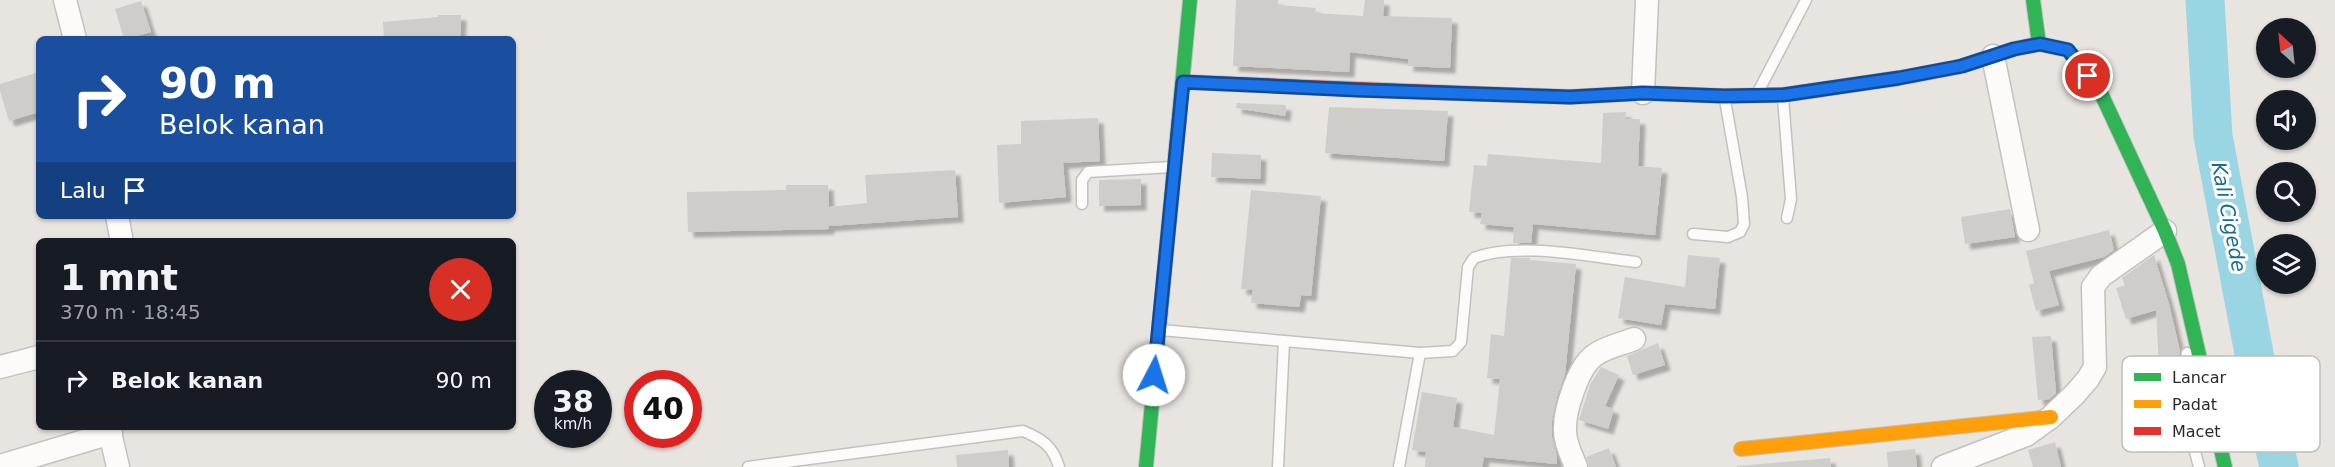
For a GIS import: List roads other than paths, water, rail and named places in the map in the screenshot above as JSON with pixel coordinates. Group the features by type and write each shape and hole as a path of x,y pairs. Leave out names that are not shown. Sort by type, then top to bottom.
{"street":[{"path":"65,0 74,36"},
{"path":"1146,467 1157,329 1190,0"},
{"path":"1643,93 1647,0"},
{"path":"2033,0 2040,44"},
{"path":"1183,82 1570,97 1643,93 1724,96 1783,95 1962,66 2040,44 2068,50 2099,88 2165,231 2178,264 2198,356"},
{"path":"1993,56 2028,230"},
{"path":"118,219 121,238"},
{"path":"1943,467 2026,435 2051,417 2088,379 2095,367 2093,287 2101,276 2165,231"},
{"path":"1576,467 1567,442 1565,426 1570,402 1581,372 1595,355 1634,339"},
{"path":"0,367 36,358"},
{"path":"1741,449 2051,417"},
{"path":"0,466 27,463 110,430 118,467"},
{"path":"2221,452 2225,467"}],"lane":[{"path":"1757,95 1806,0"},
{"path":"1783,95 1791,199 1787,218"},
{"path":"1693,234 1728,237 1740,232 1744,224 1742,197 1724,96"},
{"path":"1082,204 1082,180 1088,172 1174,166"},
{"path":"1157,329 1420,353 1453,351 1461,342 1468,267 1474,258 1489,253 1528,249 1636,262"},
{"path":"2187,356 2192,329"},
{"path":"1278,467 1284,341"},
{"path":"1399,467 1420,353"},
{"path":"748,467 1023,431 1042,439 1051,450 1059,467"},
{"path":"2195,452 2199,467"}],"waterway":[{"name":"Kali Cigede","path":"2205,0 2213,136 2255,356"},
{"name":"Kali Cigede","path":"2276,452 2279,467"}]}
